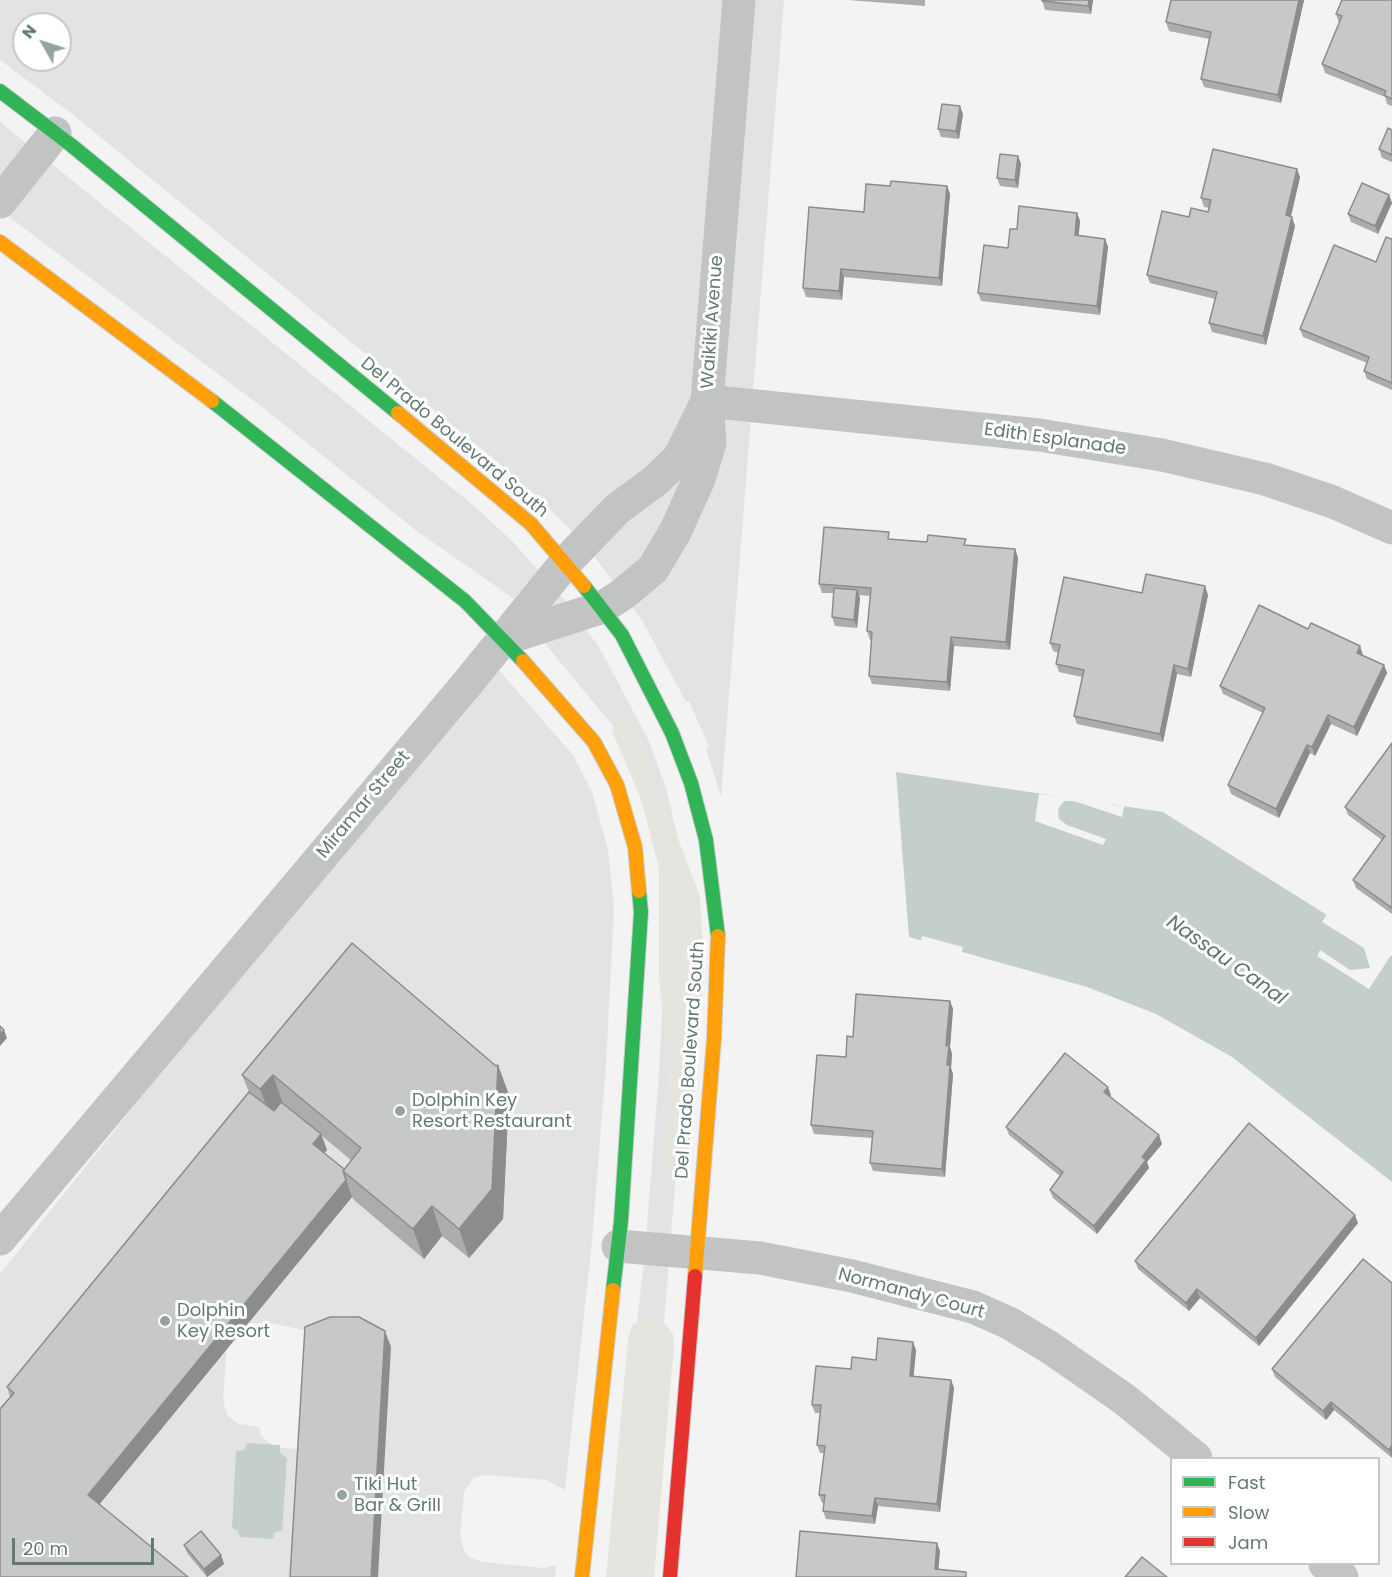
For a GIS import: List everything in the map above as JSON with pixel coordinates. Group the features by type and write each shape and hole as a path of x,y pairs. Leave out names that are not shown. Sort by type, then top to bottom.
{"street":[{"name":"Waikiki Avenue","path":"504,639 566,562 617,509 655,481 679,458 694,432 707,401 739,0"},
{"name":"Del Prado Boulevard South","path":"0,91 55,133 488,486 531,524 603,607 627,644 672,733 691,783 706,840 719,952 714,1039 670,1577"},
{"path":"0,202 55,133"},
{"path":"0,242 256,434 465,601 504,639 594,742 617,785 635,847 641,912 618,1246 582,1577"},
{"name":"Edith Esplanade","path":"707,401 1039,435 1162,455 1265,479 1333,502 1392,528"},
{"path":"504,639 603,607 653,569 675,532 699,479 710,443 707,401"},
{"name":"Miramar Street","path":"0,1239 504,639"},
{"name":"Normandy Court","path":"618,1246 760,1258 862,1278 973,1307 1009,1323 1049,1347 1124,1400 1195,1457"},
{"path":"1327,1565 1342,1577"}],"shaded area":[{"path":"0,0 784,0 721,797 706,749 709,747 689,701 686,702 643,622 588,548 505,468 72,114 16,72 72,72 72,12 12,12 12,69 0,60"},
{"path":"0,122 473,505 513,542 564,599 599,647 649,741 666,788 679,843 687,1034 644,1577 609,1577 645,1251 659,1074 667,912 660,842 614,727 542,640 530,610 418,532 262,407 0,210"},
{"path":"490,660 573,755 592,792 608,849 614,909 606,1065 592,1241 565,1490 547,1480 487,1475 474,1477 464,1492 460,1536 464,1551 469,1557 483,1562 544,1568 556,1565 555,1577 0,1577 0,1274","holes":["248,1323 275,1324 304,1330 329,1353 307,1450 275,1447 262,1437 259,1427 239,1424 227,1415 223,1400 227,1342"]},
{"path":"623,719 629,723 652,772 700,896 704,975 688,1167 677,1175 671,1174 664,1161 670,1078 659,979 659,868 641,799 612,731 614,724"},
{"path":"647,1318 662,1321 673,1334 674,1344 654,1577 606,1577 628,1340 632,1325"}],"water":[{"name":"Nassau Canal","path":"896,772 1163,812 1392,956 1392,1182 1232,1057 1156,1014 1087,987 909,937"},
{"path":"247,1443 280,1445 280,1453 287,1458 282,1531 275,1532 273,1539 240,1537 238,1531 232,1528 236,1451 244,1450"}],"pier":[{"path":"1039,794 1081,799 1082,796 1112,802 1112,805 1124,806 1122,817 1074,801 1064,801 1058,809 1059,819 1067,825 1106,839 1103,845 1035,821"},
{"path":"1328,912 1391,955 1369,989 1317,956 1320,950 1350,970 1370,968 1364,948 1322,922"},
{"path":"922,936 963,947 961,955 920,944"}],"building":[{"path":"1042,0 1089,0 1088,6"},
{"path":"1171,0 1299,0 1278,95 1201,79 1211,32 1166,22"},
{"path":"1342,0 1392,0 1392,99 1384,95 1386,91 1322,64 1342,16 1336,14"},
{"path":"942,104 960,106 956,131 938,129"},
{"path":"1388,128 1392,130 1392,155 1379,149"},
{"path":"1213,149 1297,169 1286,215 1292,217 1263,336 1209,323 1217,292 1147,275 1162,211 1189,217 1191,208 1208,212 1211,200 1201,198"},
{"path":"1000,154 1018,156 1015,180 997,178"},
{"path":"891,181 947,186 939,278 841,269 839,291 803,288 809,207 864,212 866,184 890,186"},
{"path":"1362,183 1389,195 1375,226 1348,214"},
{"path":"1019,206 1077,213 1075,235 1105,239 1097,306 978,293 984,245 1008,248 1010,229 1017,229"},
{"path":"1386,237 1392,239 1392,383 1364,371 1369,357 1300,329 1334,245 1376,262"},
{"path":"824,527 889,532 888,539 927,542 928,535 966,539 964,545 1015,549 1006,642 951,637 947,682 869,676 872,632 867,631 871,588 819,584"},
{"path":"1146,574 1205,586 1188,669 1174,665 1160,734 1074,716 1084,670 1056,664 1060,645 1050,643 1064,577 1142,593"},
{"path":"834,588 857,590 854,620 832,617"},
{"path":"1259,605 1308,629 1311,623 1360,646 1357,653 1384,665 1354,727 1328,715 1312,747 1307,745 1276,809 1228,785 1265,708 1220,686"},
{"path":"1392,743 1392,908 1353,880 1385,836 1345,807"},
{"name":"Dolphin Key Resort Restaurant","path":"352,943 496,1066 498,1065 492,1189 459,1229 432,1206 413,1229 343,1171 361,1148 273,1075 260,1089 242,1075"},
{"path":"856,994 950,1001 946,1046 949,1045 947,1065 950,1065 942,1169 870,1163 873,1131 811,1125 817,1055 846,1057 847,1036 853,1037"},
{"path":"1065,1053 1108,1087 1104,1092 1159,1135 1142,1157 1146,1160 1094,1226 1050,1190 1063,1172 1006,1127"},
{"name":"Dolphin Key Resort","path":"249,1092 274,1111 281,1102 321,1134 313,1144 344,1169 346,1180 88,1495 188,1577 0,1577 0,1409 14,1393 7,1387"},
{"path":"1249,1123 1355,1215 1256,1338 1197,1289 1186,1303 1135,1261"},
{"path":"1363,1259 1392,1283 1392,1445 1389,1450 1331,1402 1323,1411 1272,1369"},
{"name":"Tiki Hut Bar & Grill","path":"330,1317 359,1317 385,1331 371,1577 290,1577 305,1327"},
{"path":"878,1338 913,1342 910,1376 951,1380 937,1504 875,1498 872,1516 823,1511 825,1495 819,1495 825,1446 817,1445 821,1405 812,1405 816,1366 851,1369 852,1357 876,1360"},
{"path":"201,1531 221,1555 204,1569 184,1545"},
{"path":"800,1531 937,1543 935,1569 966,1572 966,1577 796,1577"},
{"path":"1142,1557 1167,1577 1125,1577"}],"traffic: fast":[{"path":"0,91 71,145 398,413"},
{"path":"212,401 465,601 523,661"},
{"path":"584,586 622,635 672,733 691,783 706,840 718,936"},
{"path":"613,1290 621,1221 641,912 639,891"}],"traffic: slow":[{"path":"0,242 212,401"},
{"path":"398,413 531,524 584,586"},
{"path":"523,661 594,742 617,785 635,847 639,891"},
{"path":"695,1276 714,1039 718,936"},
{"path":"582,1577 613,1290"}],"traffic: jam":[{"path":"670,1577 695,1276"}],"place":[{"name":"Dolphin Key Resort Restaurant","path":"400,1111"},
{"name":"Dolphin Key Resort","path":"165,1321"},
{"name":"Tiki Hut Bar & Grill","path":"342,1495"}]}
